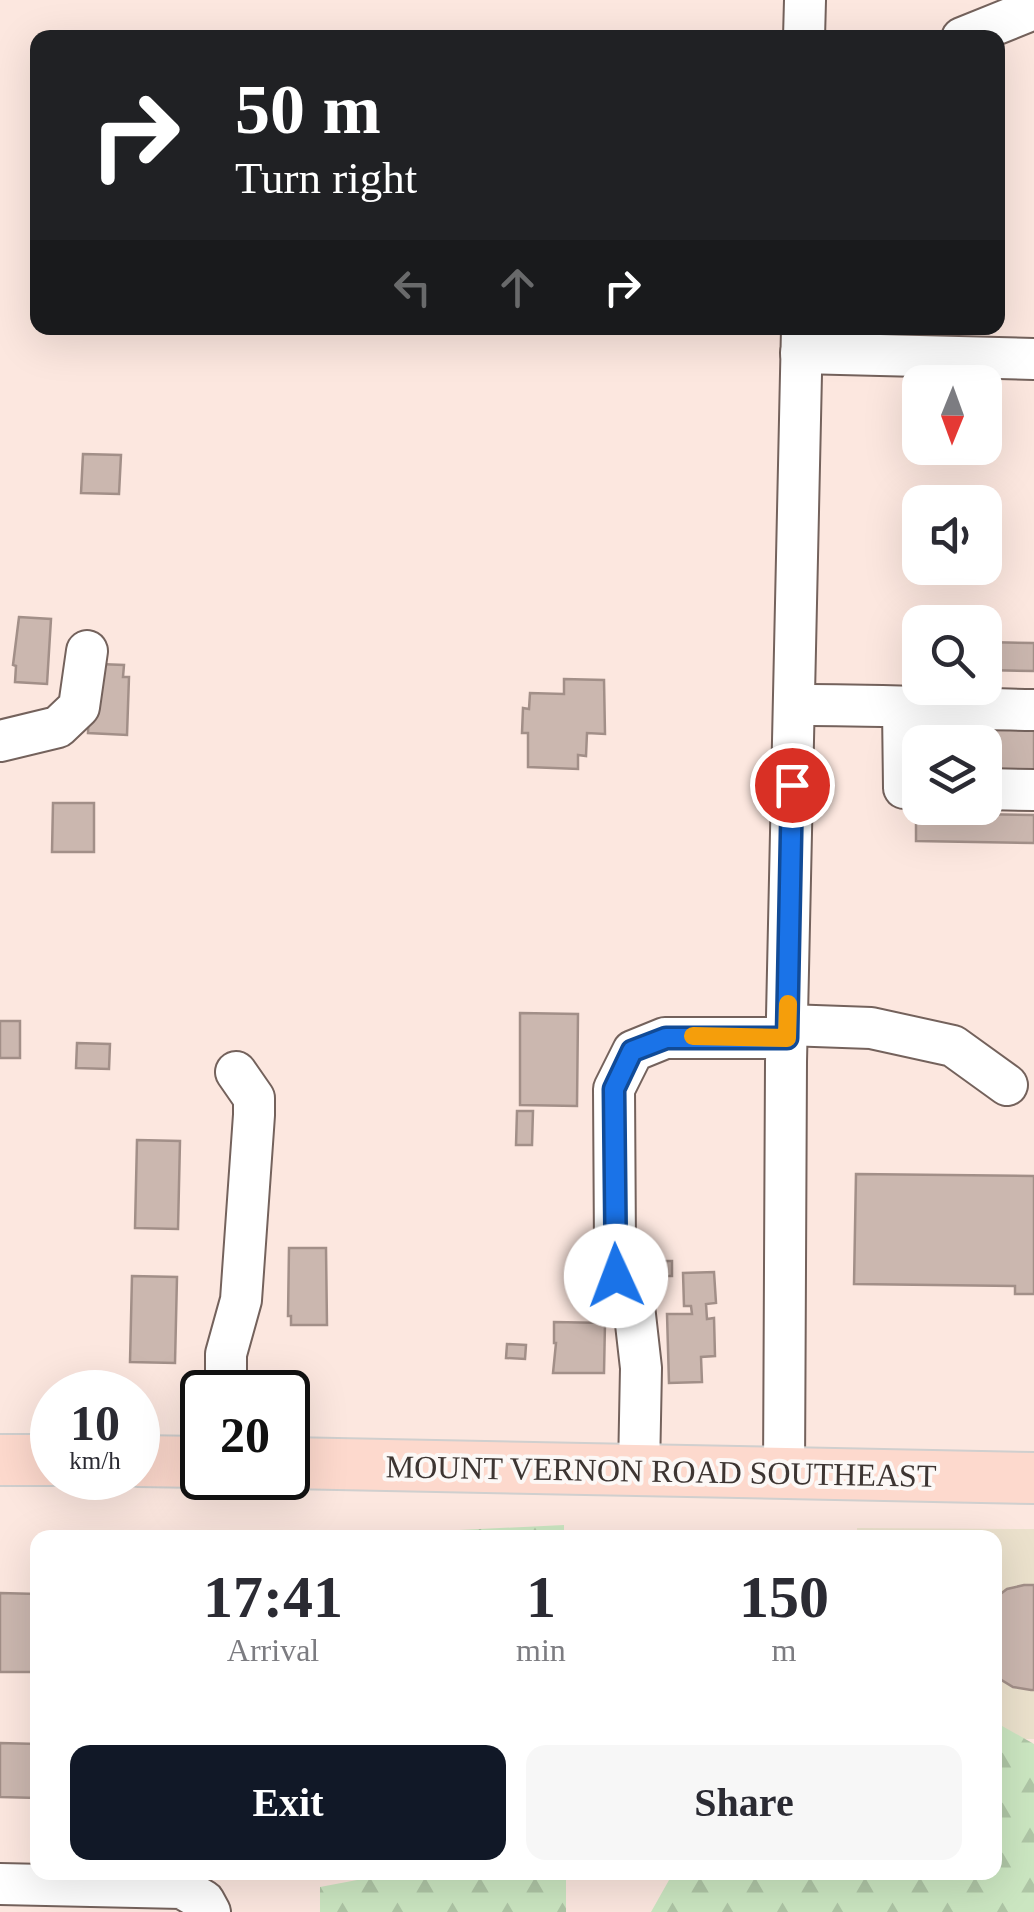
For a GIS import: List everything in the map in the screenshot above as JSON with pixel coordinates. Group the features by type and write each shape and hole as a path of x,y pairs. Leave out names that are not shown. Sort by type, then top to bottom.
{"main road":[{"path":"0,1460 30,1460"},
{"name":"MOUNT VERNON ROAD SOUTHEAST","path":"310,1463 1034,1478"}],"street":[{"path":"804,30 805,0"},
{"path":"982,30 1034,9"},
{"path":"784,1474 787,1031 801,340 1034,359"},
{"path":"0,741 58,728 79,707 87,651"},
{"path":"794,705 1034,710"},
{"path":"903,708 903,725"},
{"path":"1002,789 1034,790"},
{"path":"639,1470 641,1368 634,1306 616,1276 614,1089 632,1051 666,1038 871,1028 952,1046 1007,1085"},
{"path":"226,1370 226,1354 240,1300 254,1115 254,1098 236,1072"},
{"path":"0,1884 182,1888 204,1901 210,1912"}],"shaded area":[{"path":"1034,1529 1034,1739 1002,1739 1002,1530 857,1530"}],"green space":[{"path":"564,1525 564,1530 461,1530"},
{"path":"1002,1726 1034,1744 1034,1912 651,1912 669,1880 1002,1880"},
{"path":"357,1880 566,1880 566,1912 320,1912 320,1887"}],"building":[{"path":"83,454 121,455 119,494 81,493"},
{"path":"19,617 51,619 47,684 15,682 13,665"},
{"path":"1002,642 1034,643 1034,671 1002,670"},
{"path":"99,664 124,665 123,677 129,677 127,735 88,733 90,676"},
{"path":"564,679 604,680 605,734 587,733 586,756 578,755 578,769 528,767 528,733 522,733 523,708 529,709 530,693 564,694"},
{"path":"918,717 1034,720 1034,776 1002,775 1002,725 919,725"},
{"path":"53,803 94,803 94,852 52,852"},
{"path":"1002,814 1034,815 1034,843 916,841 916,825 1002,825"},
{"path":"520,1013 578,1014 577,1106 520,1105"},
{"path":"0,1021 20,1021 20,1058 0,1058"},
{"path":"77,1043 110,1044 109,1069 76,1068"},
{"path":"517,1111 533,1111 532,1145 516,1145"},
{"path":"137,1140 180,1141 178,1229 135,1228"},
{"path":"856,1174 1034,1176 1034,1294 1015,1294 1015,1286 854,1284"},
{"path":"289,1248 326,1248 327,1325 291,1325"},
{"path":"651,1261 672,1261 672,1276 652,1276"},
{"path":"714,1272 716,1303 706,1304 707,1319 714,1318 715,1356 701,1357 702,1382 669,1383 667,1314 692,1314 691,1306 684,1306 683,1273"},
{"path":"132,1276 177,1277 175,1363 130,1362"},
{"path":"554,1322 605,1323 604,1373 553,1373"},
{"path":"507,1344 526,1345 525,1359 506,1358"},
{"path":"1034,1585 1034,1690 1013,1687 1002,1680 1002,1593"},
{"path":"0,1593 30,1594 30,1672 0,1672"},
{"path":"0,1743 30,1744 30,1798 0,1797"}],"slow traffic":[{"path":"693,1036 787,1038 788,1004"}],"route":[{"path":"616,1276 614,1089 632,1051 666,1038 787,1038 792,785"}]}
